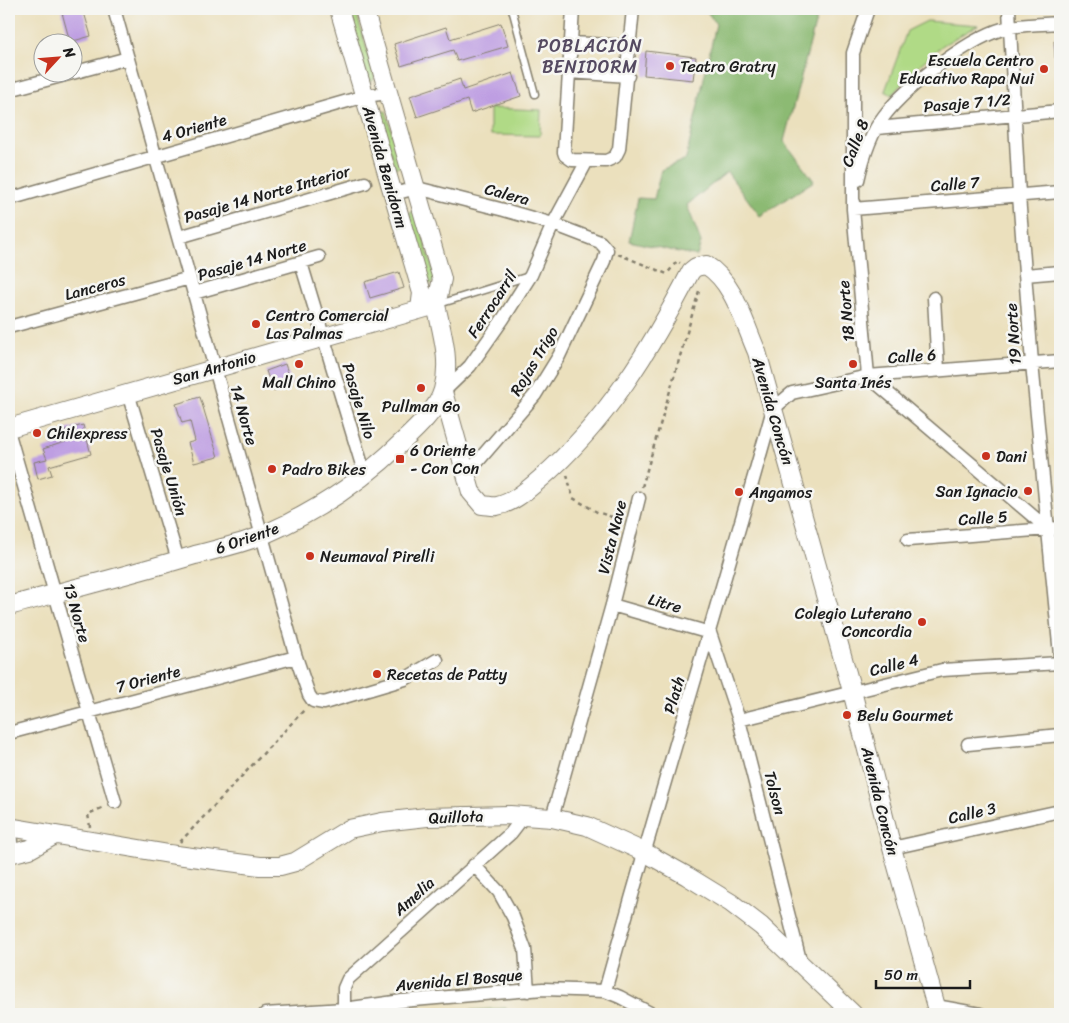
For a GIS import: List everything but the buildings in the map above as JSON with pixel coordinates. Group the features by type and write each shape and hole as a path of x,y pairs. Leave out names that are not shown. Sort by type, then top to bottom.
{"main road":[{"name":"Avenida Benidorm","path":"339,9 422,293 446,348 447,369 442,392"},
{"name":"Avenida Benidorm","path":"364,9 442,279 428,307"},
{"name":"Avenida Concón","path":"698,268 716,271 724,281 735,301 756,352 852,692 892,848 937,1010"},
{"path":"442,392 471,492 482,505 496,506 510,501 528,490 562,459 601,414 650,346 698,268"},
{"name":"San Antonio","path":"9,428 428,307"},
{"name":"6 Oriente","path":"9,606 262,536 307,512 365,475 411,434 429,414 442,392"},
{"name":"Quillota","path":"9,827 169,854 260,866 280,866 295,862 349,829 365,824 427,818 524,816 552,818 587,826 644,852 731,903 761,926 853,1014"},
{"path":"9,854 30,849 55,836"}],"street":[{"name":"14 Norte","path":"114,9 296,657 309,695 313,700"},
{"path":"573,9 564,152 572,160 587,161 611,160 618,154 628,76 633,9"},
{"name":"18 Norte","path":"868,9 853,53 853,209 868,376"},
{"name":"19 Norte","path":"1009,9 1025,275 1032,363 1054,529 1060,656"},
{"name":"Calle 8","path":"853,209 861,165 871,138 883,117 902,96 928,73 991,34 1010,27 1060,23"},
{"path":"571,43 630,46"},
{"path":"9,90 128,58"},
{"path":"570,72 628,76"},
{"name":"4 Oriente","path":"9,198 365,96 388,93"},
{"name":"Pasaje 7 1/2","path":"877,128 1060,111"},
{"name":"Ferrocarril","path":"442,392 470,366 531,275 553,224 587,161"},
{"name":"Pasaje 14 Norte Interior","path":"179,237 365,183"},
{"name":"Calera","path":"393,194 417,188 504,210 553,224 600,242 607,250"},
{"name":"Calle 7","path":"853,209 1060,192"},
{"name":"Rojas Trigo","path":"466,475 535,395 559,356 604,261 607,250"},
{"name":"Pasaje 14 Norte","path":"194,293 320,257"},
{"name":"Pasaje Nilo","path":"301,263 365,475"},
{"path":"1025,275 1060,272"},
{"name":"Lanceros","path":"9,327 190,278"},
{"path":"934,298 938,370"},
{"name":"Calle 6","path":"773,409 792,393 868,376 1060,361"},
{"path":"868,376 1054,529"},
{"name":"Pasaje Unión","path":"128,393 178,560"},
{"name":"Plath","path":"605,991 644,852 710,633 773,409"},
{"name":"13 Norte","path":"9,434 115,802"},
{"name":"Vista Nave","path":"552,818 612,605 639,498"},
{"name":"Calle 5","path":"908,540 1054,529"},
{"name":"Litre","path":"612,605 710,633"},
{"name":"Tolson","path":"710,633 739,720 801,964"},
{"name":"7 Oriente","path":"9,733 296,657"},
{"path":"313,700 324,703 387,686 405,679 437,660"},
{"name":"Calle 4","path":"739,720 942,670 1060,662"},
{"path":"968,744 1060,735"},
{"name":"Calle 3","path":"892,848 1060,810"},
{"name":"Amelia","path":"344,1009 344,988 348,979 474,864 511,833 524,816"},
{"path":"9,827 11,844 9,850"},
{"path":"474,864 499,892 513,917 525,949 528,991"},
{"name":"Avenida El Bosque","path":"265,1014 344,1009 402,1001 543,990 605,991 652,1014"},
{"path":"937,1010 980,1014"}],"lane":[{"path":"512,9 535,94"},
{"path":"428,307 531,275"}],"path":[{"path":"607,250 667,274 677,261 698,268"},
{"name":"Vista Nave","path":"639,498 698,268"},
{"path":"562,459 573,498 597,512 623,521 625,513 634,516"},
{"path":"169,854 313,700"},
{"path":"93,842 88,814 115,802"}],"green space":[{"path":"347,9 355,9 375,77 372,81 368,81"},
{"path":"705,9 819,9 784,141 814,181 760,216 727,172 687,205 701,242 697,256 629,241 638,198 654,199 661,170 686,159 716,24"},
{"path":"927,21 978,25 943,45 916,68 892,95 885,91 907,31"},
{"path":"490,108 541,110 540,136 490,135"},
{"path":"386,111 401,166 395,168 379,113"},
{"path":"416,211 436,281 428,285 409,213"},
{"path":"506,1008 506,1014 416,1014"}],"place":[{"name":"Teatro Gratry","path":"670,66"},
{"name":"Escuela Centro Educativo Rapa Nui","path":"1044,69"},
{"name":"Centro Comercial Las Palmas","path":"256,324"},
{"name":"Mall Chino","path":"299,364"},
{"name":"Santa Inés","path":"853,364"},
{"name":"Pullman Go","path":"421,388"},
{"name":"Chilexpress","path":"37,433"},
{"name":"Dani","path":"986,456"},
{"name":"6 Oriente - Con Con","path":"400,459"},
{"name":"Padro Bikes","path":"272,469"},
{"name":"San Ignacio","path":"1028,491"},
{"name":"Angamos","path":"739,492"},
{"name":"Neumaval Pirelli","path":"310,556"},
{"name":"Colegio Luterano Concordia","path":"922,622"},
{"name":"Recetas de Patty","path":"377,674"},
{"name":"Belu Gourmet","path":"847,715"}],"district":[{"name":"POBLACIÓN BENIDORM","path":"590,56"}]}
